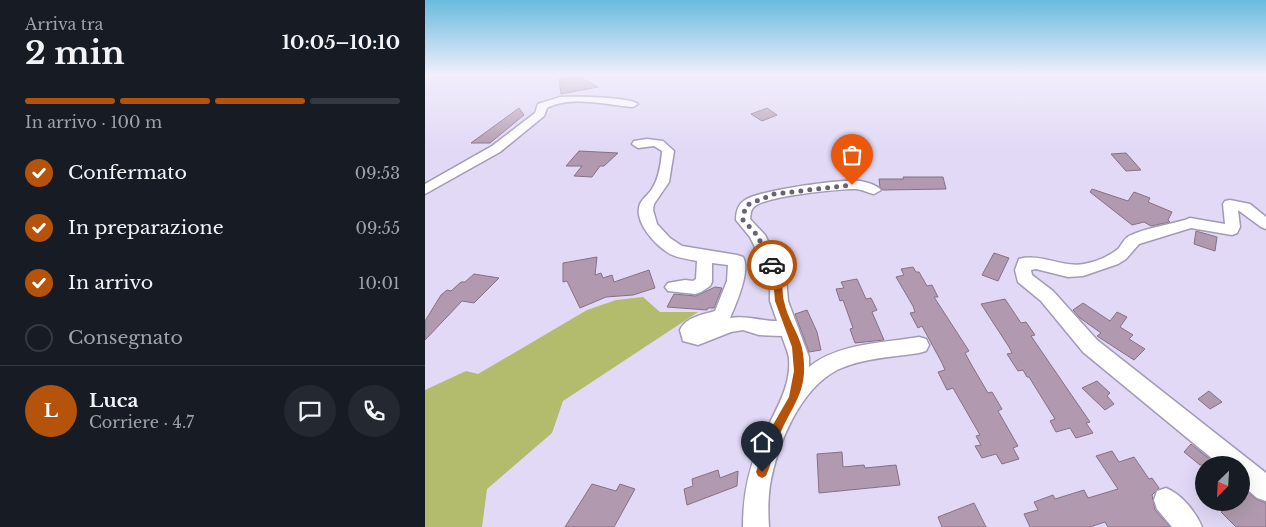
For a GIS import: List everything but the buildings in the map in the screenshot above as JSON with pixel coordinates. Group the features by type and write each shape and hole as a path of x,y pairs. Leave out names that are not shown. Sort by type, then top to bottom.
{"street":[{"path":"425,190 496,150 540,114 542,106 547,102 564,100 633,104"},
{"path":"638,144 656,142 663,144 668,151 664,179 657,192 647,203 645,213 647,221 673,248 684,253 737,261 735,281 722,316 696,323 689,330 690,336 698,337 729,325 743,323 759,328 789,329"},
{"path":"794,398 799,371 799,357 779,301 778,278 769,256 757,235 743,220 746,207 752,201 771,195 804,190 860,185 874,190"},
{"path":"1227,456 1090,346 1047,296 1024,278 1023,270 1025,264 1031,262 1066,271 1093,267 1121,255 1130,242 1134,240 1190,223 1232,230 1230,204 1245,207 1266,224"},
{"path":"674,288 685,286 695,288 704,282 706,273 704,261 706,256"},
{"path":"756,527 756,499 774,434 794,398 809,379 821,370 848,358 919,345"},
{"path":"1250,475 1266,488"},
{"path":"1166,500 1189,527"}],"green space":[{"path":"643,297 660,312 698,312 563,401 552,433 487,489 482,527 425,527 425,390 466,371 478,374 587,310 616,300"}],"way so far":[{"path":"772,265 757,235 743,220 745,209 749,203 774,194 852,185"}],"route":[{"path":"762,472 774,434 794,398 799,371 797,347 779,301 778,278 772,265"}]}
